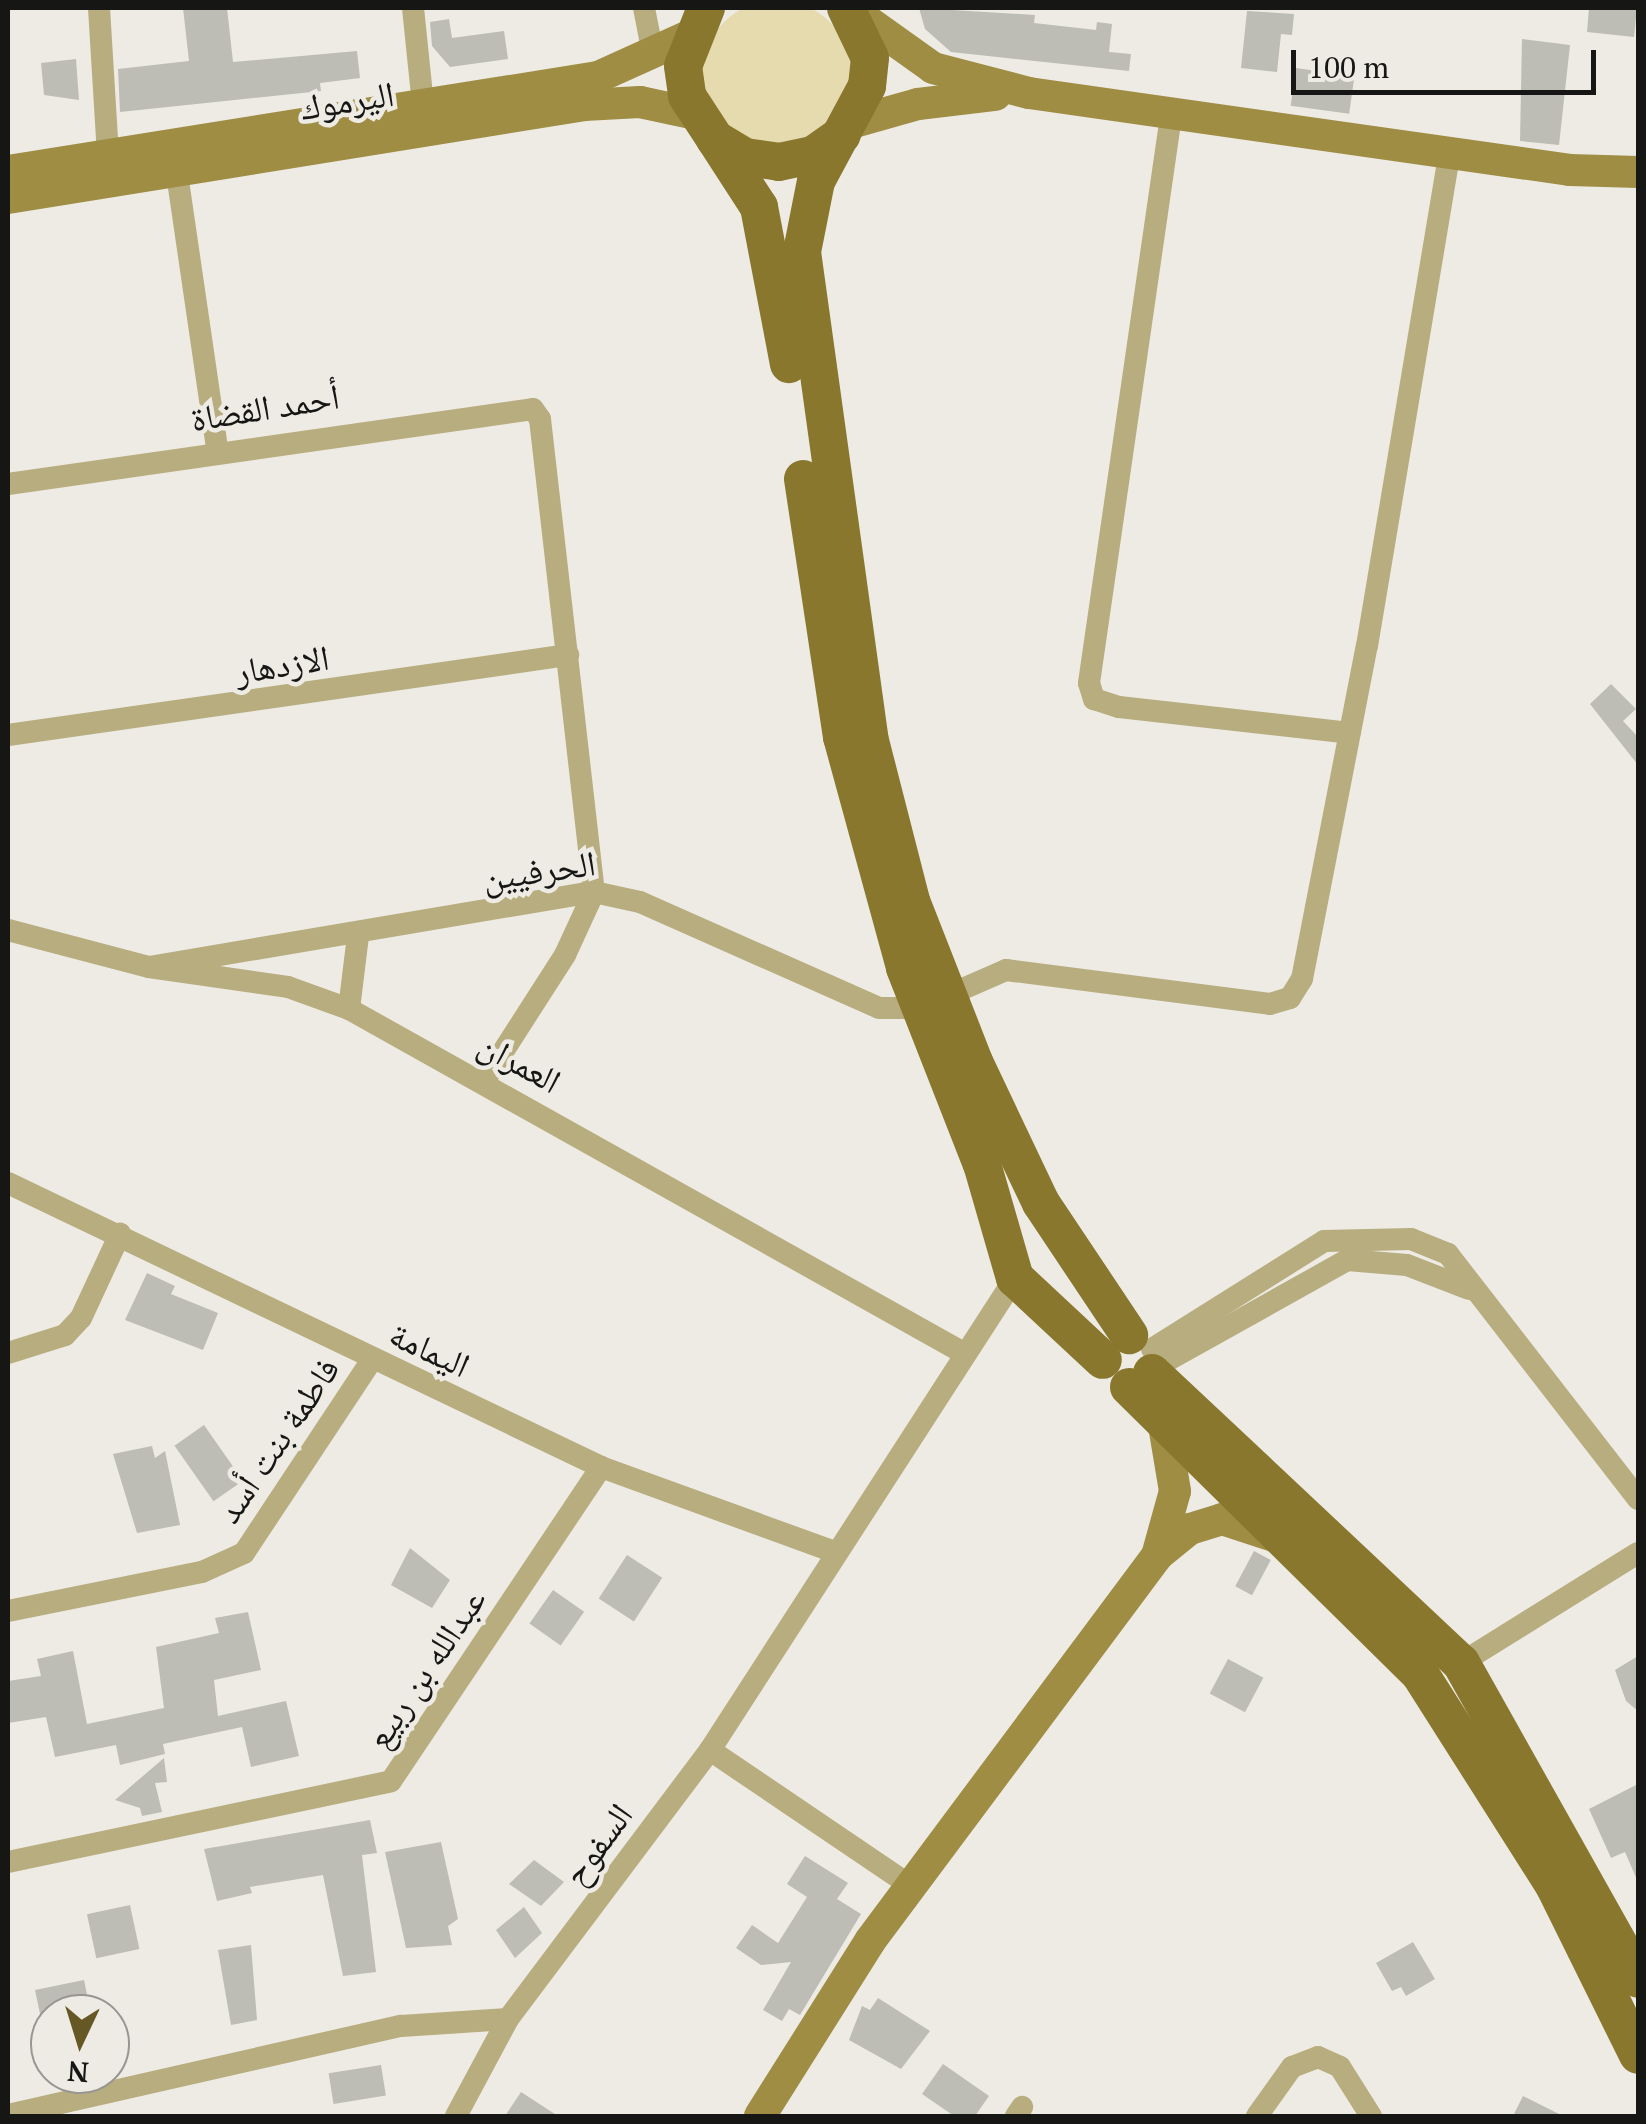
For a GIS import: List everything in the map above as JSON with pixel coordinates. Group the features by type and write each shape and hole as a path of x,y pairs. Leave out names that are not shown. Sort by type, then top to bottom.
{"main road":[{"path":"847,8 870,58 848,129 816,181 802,230 812,346 868,736 933,1001 1079,1266 1137,1362 1164,1425 1288,1542 1442,1705 1555,1887 1638,2055"},
{"path":"701,15 687,96 750,186 774,260 842,737 933,1001 1025,1290 1137,1362 1462,1662 1638,1979"},
{"path":"707,127 744,157 779,162 814,155 848,129"},
{"path":"1025,1290 1037,1252 1079,1266"},
{"path":"1025,1290 1060,1301 1079,1266"}],"street":[{"path":"99,8 108,154"},
{"path":"413,8 424,105"},
{"path":"644,8 653,54"},
{"path":"847,8 933,68 1029,93 1570,170 1638,172"},
{"name":"اليرموك","path":"8,198 424,105 598,77 653,54 701,15"},
{"path":"848,129 918,104 1029,93"},
{"name":"اليرموك","path":"8,170 108,154 175,158 584,105 640,102 707,127"},
{"path":"1171,116 1089,683 1094,699 1119,706 1350,733"},
{"path":"933,1001 1006,970 1270,1004 1290,998 1302,979 1350,733 1448,154"},
{"path":"175,158 217,449"},
{"path":"1570,170 1638,188"},
{"name":"أحمد القضاة","path":"8,484 217,449 532,409 540,420 568,655"},
{"path":"484,1081 565,955 594,892 568,655"},
{"name":"الازدهار","path":"8,736 568,655"},
{"name":"الحرفيين","path":"150,967 358,936 594,892 640,902 863,1004 933,1001"},
{"name":"العمران","path":"8,930 150,967 288,987 349,1009 484,1081 962,1352"},
{"path":"349,1009 358,936"},
{"name":"اليمامة","path":"8,1183 120,1234 372,1361 601,1467 835,1552"},
{"path":"8,1353 65,1334 81,1318 120,1234"},
{"path":"1137,1362 1347,1260 1406,1265 1469,1289 1638,1499"},
{"name":"السفوح","path":"456,2116 508,2019 710,1750 962,1352 1025,1290"},
{"name":"فاطمة بنت أسد","path":"8,1611 202,1572 244,1553 372,1361"},
{"path":"1157,1556 1175,1491 1164,1425"},
{"name":"عبدالله بن ربيع","path":"8,1862 391,1780 601,1467"},
{"path":"763,2116 912,1886 1157,1556 1190,1529 1222,1519 1288,1542"},
{"path":"1462,1662 1638,1553"},
{"path":"710,1750 912,1886"},
{"path":"8,2115 401,2026 508,2019"},
{"path":"1257,2116 1292,2067 1318,2057 1340,2067 1372,2116"}],"shaded area":[{"path":"777,0 806,6 830,22 846,46 852,75 846,104 830,128 806,144 777,150 748,144 724,128 708,104 702,75 708,46 724,22 748,6"}],"building":[{"path":"183,8 227,8 233,62 357,51 360,78 320,83 321,91 120,112 118,69 189,61"},
{"path":"919,8 1035,15 1034,23 1096,30 1097,22 1112,24 1109,52 1131,54 1129,71 951,52 925,29"},
{"path":"1589,8 1637,8 1634,37 1587,32"},
{"path":"1247,11 1294,14 1292,35 1281,34 1277,72 1241,68"},
{"path":"449,19 452,38 504,31 508,59 450,67 432,46 430,22"},
{"path":"1522,39 1570,45 1559,145 1520,141"},
{"path":"76,59 79,100 44,95 41,63"},
{"path":"1296,68 1354,76 1349,114 1291,106"},
{"path":"1611,684 1636,709 1623,721 1638,737 1638,765 1590,704"},
{"path":"147,1273 175,1286 171,1294 218,1313 203,1350 125,1320"},
{"path":"204,1425 243,1481 214,1501 175,1446"},
{"path":"152,1446 155,1458 165,1451 180,1525 137,1533 113,1454"},
{"path":"410,1548 450,1580 432,1608 391,1585"},
{"path":"1254,1551 1271,1560 1252,1595 1235,1586"},
{"path":"627,1555 662,1578 634,1621 599,1599"},
{"path":"553,1590 584,1612 561,1645 529,1624"},
{"path":"248,1612 261,1670 214,1680 218,1716 286,1701 299,1756 251,1767 242,1727 163,1744 165,1754 120,1765 116,1745 55,1757 46,1717 8,1723 8,1681 41,1676 37,1659 73,1651 87,1724 164,1708 156,1647 219,1633 215,1618"},
{"path":"1638,1656 1638,1711 1626,1701 1615,1670"},
{"path":"1228,1659 1263,1678 1245,1712 1210,1693"},
{"path":"164,1758 167,1782 155,1783 162,1812 142,1816 140,1808 115,1800"},
{"path":"1638,1784 1638,1882 1625,1852 1611,1858 1589,1809"},
{"path":"370,1820 377,1853 362,1855 376,1972 343,1976 323,1875 250,1887 252,1893 217,1901 204,1849"},
{"path":"441,1842 458,1919 448,1926 452,1945 406,1948 385,1852"},
{"path":"805,1856 848,1883 837,1899 861,1914 800,2015 789,2009 782,2021 763,2010 791,1962 761,1965 736,1948 752,1925 778,1943 807,1897 787,1884"},
{"path":"534,1860 564,1882 541,1906 509,1884"},
{"path":"130,1905 139,1949 96,1958 87,1914"},
{"path":"524,1907 542,1933 515,1958 496,1930"},
{"path":"1413,1942 1435,1979 1406,1996 1401,1987 1392,1991 1376,1963"},
{"path":"251,1945 257,2020 231,2025 218,1950"},
{"path":"84,1980 87,1994 36,1994 35,1990"},
{"path":"878,1998 930,2031 901,2069 849,2040 862,2006 870,2010"},
{"path":"943,2064 989,2096 975,2116 954,2116 922,2094"},
{"path":"381,2065 386,2096 334,2104 329,2073"},
{"path":"521,2092 558,2116 505,2116"},
{"path":"1523,2096 1563,2116 1513,2116"}]}
